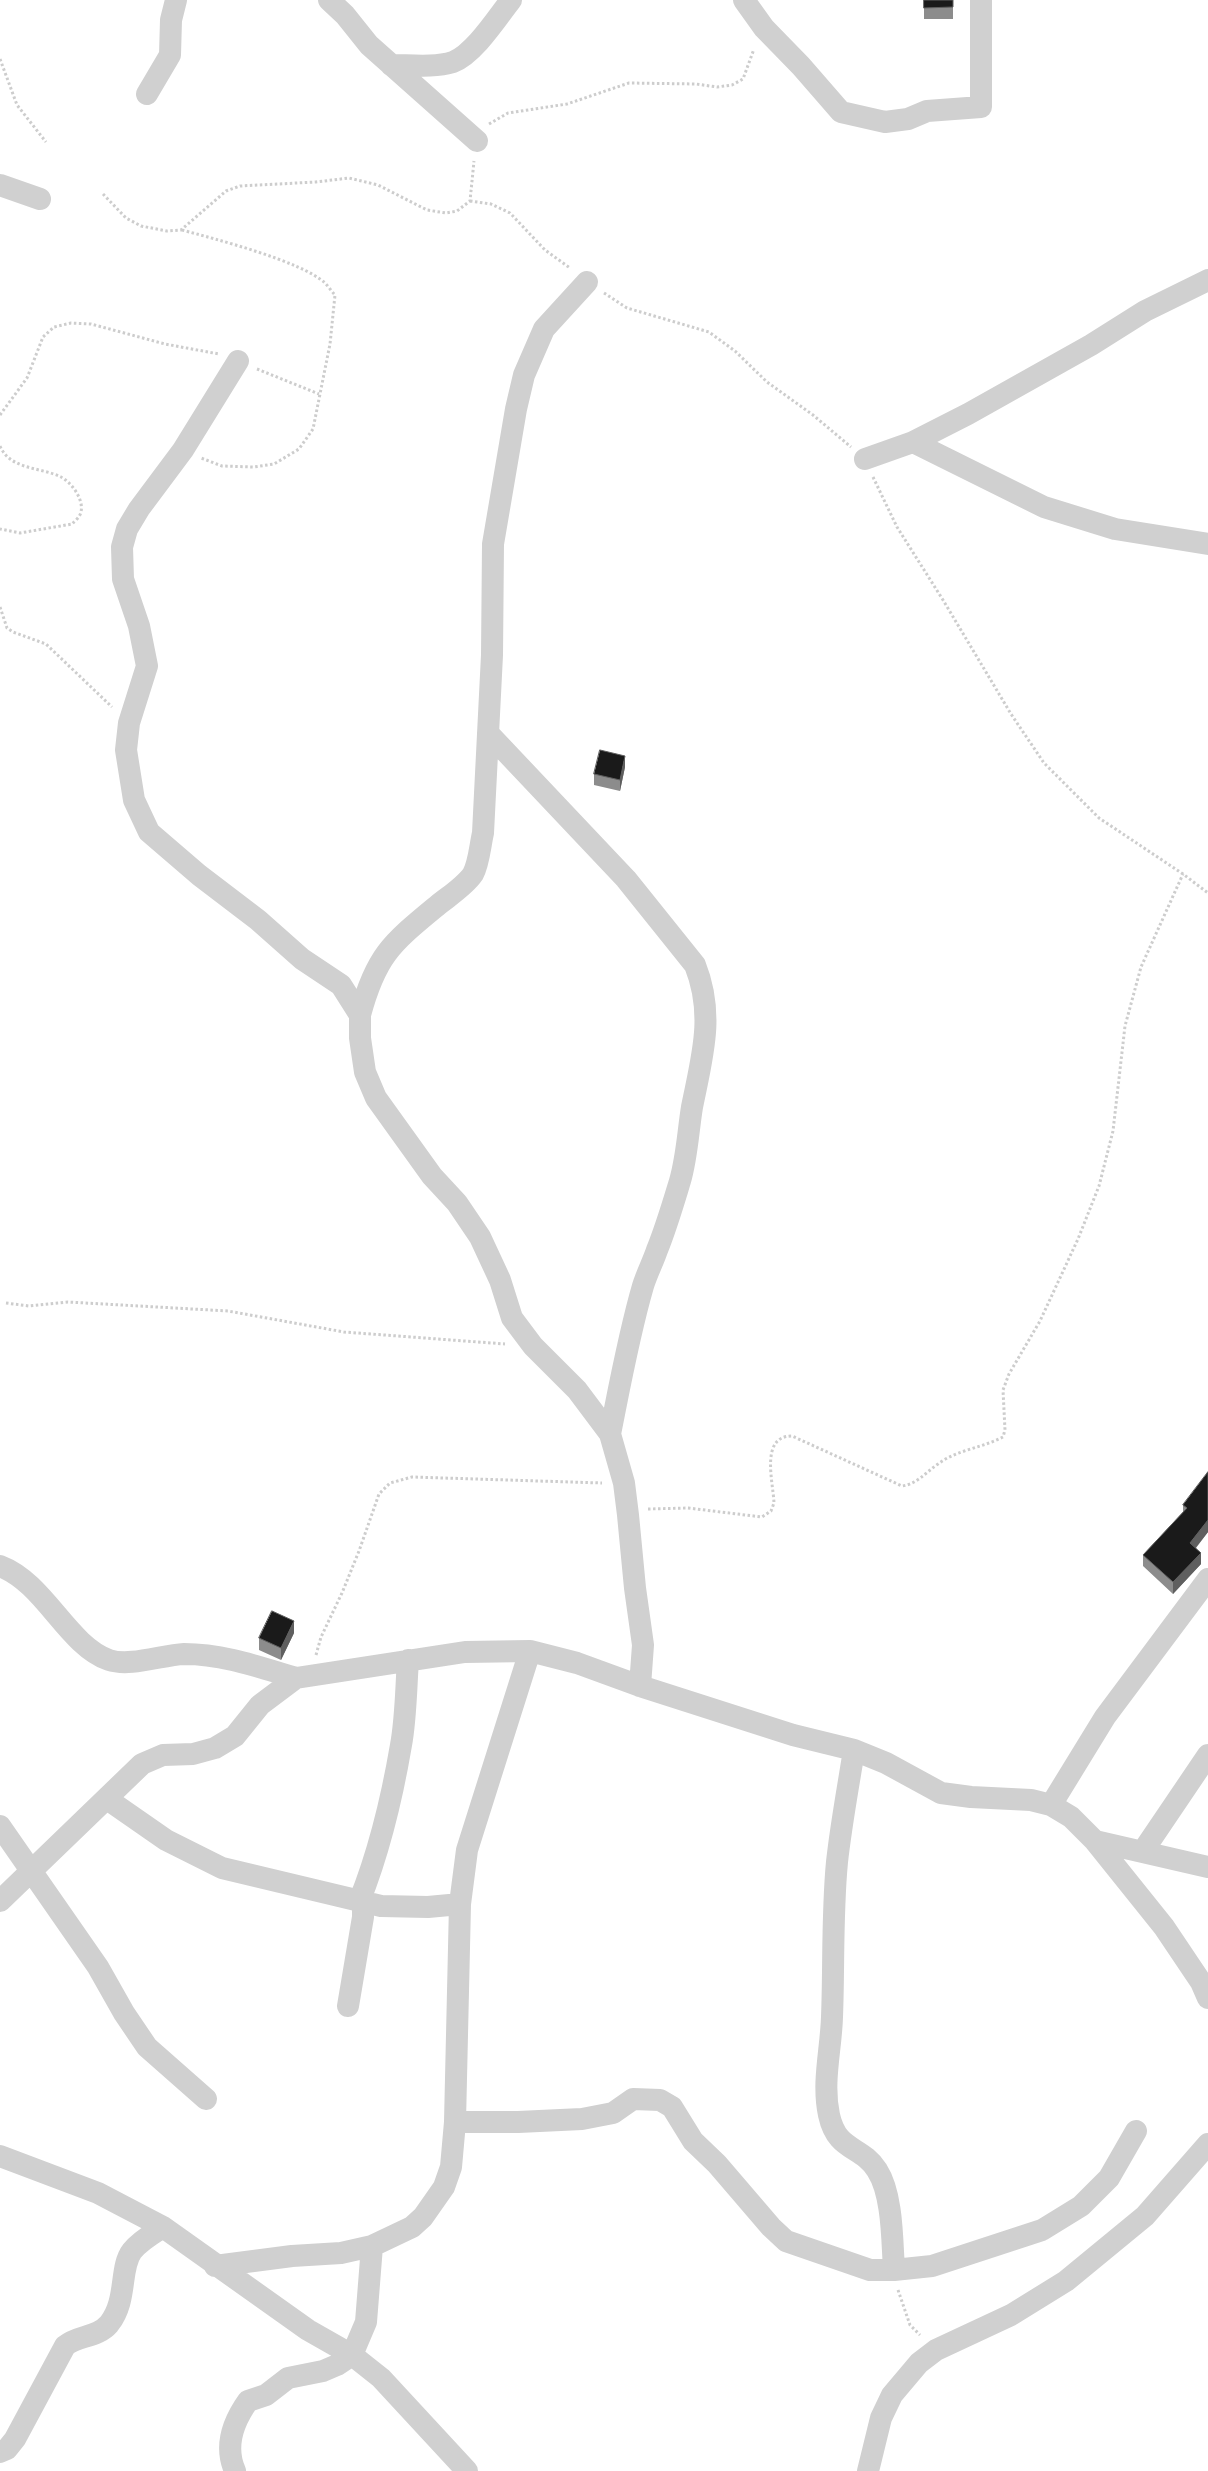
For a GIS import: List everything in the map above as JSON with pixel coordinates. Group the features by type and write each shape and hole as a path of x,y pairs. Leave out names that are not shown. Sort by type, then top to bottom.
{"street":[{"path":"147,94 170,55 171,20 176,0"},
{"path":"329,0 369,45 477,141"},
{"path":"391,65 436,65 454,62 468,52 511,0"},
{"path":"744,0 764,28 842,112 870,120 898,120 927,111 981,107 983,100 981,0"},
{"path":"0,185 40,199"},
{"path":"865,459 913,442 968,414 1091,345 1145,311 1208,280"},
{"path":"587,282 544,329 524,375 516,409 493,544 492,655 483,833 472,874 404,932 380,960 368,987 360,1015 360,1038 365,1072 376,1098 400,1134 432,1176 457,1203 480,1237 500,1280 512,1318 533,1346 577,1390 610,1434 624,1483 628,1515 634,1588 643,1645 640,1686"},
{"path":"238,361 183,450 139,509 128,528 122,548 123,579 139,626 147,666 129,723 126,750 134,800 149,832 199,875 258,920 302,959 341,985 360,1015"},
{"path":"913,442 1044,507 1115,528 1208,544"},
{"path":"488,733 626,879 695,965 701,980 705,1004 704,1054 692,1108 689,1140 680,1180 658,1249 644,1282 631,1330 610,1434"},
{"path":"0,1566 24,1580 86,1645 109,1660 134,1661 183,1654 208,1655 229,1658 306,1677"},
{"path":"1051,1805 1106,1717 1208,1579"},
{"path":"215,2266 292,2256 341,2253 372,2246 412,2227 422,2217 444,2187 450,2167 455,2122 460,1904 467,1850 530,1651"},
{"path":"0,1901 130,1775 152,1758 215,1748 235,1736 260,1705 306,1677 465,1652 530,1651 577,1663 640,1686 793,1735 854,1750 886,1762 941,1793 972,1797 1030,1800 1051,1805 1071,1817 1095,1841 1164,1927 1201,1982 1208,1998"},
{"path":"348,2006 363,1917 361,1902 382,1833 401,1745 408,1660"},
{"path":"854,1750 837,1862 832,2019 826,2093 835,2133 844,2145 868,2160 877,2171 887,2202 894,2270"},
{"path":"1143,1851 1208,1755"},
{"path":"106,1799 166,1840 222,1868 381,1906 428,1907 460,1904"},
{"path":"0,1826 30,1872 98,1967 124,2013 147,2047 206,2099"},
{"path":"1095,1841 1208,1868"},
{"path":"455,2122 582,2119 613,2112 633,2099 660,2100 672,2107 693,2141 717,2164 771,2227 786,2241 862,2268 894,2270 932,2266 1042,2230 1081,2206 1109,2178 1136,2131"},
{"path":"868,2471 881,2418 892,2395 914,2368 936,2350 1011,2315 1066,2281 1145,2216 1208,2144"},
{"path":"0,2156 98,2193 162,2227 215,2266 308,2330 352,2356 381,2378 467,2471"},
{"path":"4,2444 65,2346 78,2338 95,2334 108,2324 119,2308 127,2260 131,2252 162,2227"},
{"path":"235,2471 229,2449 231,2432 248,2401 266,2395 288,2378 323,2371 338,2365 352,2356 366,2322 372,2246"}],"path":[{"path":"470,201 477,141 482,129 494,119 508,113 567,104 630,83 696,84 717,87 732,85 743,79 764,28"},
{"path":"0,58 17,105 46,142"},
{"path":"181,230 199,217 212,202 226,191 240,186 316,182 349,178 378,185 427,210 446,213 457,211 470,201 491,204 510,213 545,250 587,282 628,308 710,332 735,352 766,382 813,415 865,459 897,527 944,600 1011,714 1044,763 1099,818 1184,874 1208,893"},
{"path":"104,194 126,218 141,226 167,231 181,230 269,256 304,270 325,283 335,295 330,344 319,394 314,429 299,449 274,464 254,467 222,466 183,450"},
{"path":"0,416 27,378 43,337 54,327 71,323 91,324 165,344 220,354 319,394"},
{"path":"0,446 17,464 61,477 69,483 81,502 81,512 72,524 20,533 0,530"},
{"path":"0,607 7,628 46,644 129,723"},
{"path":"628,1515 648,1509 688,1508 762,1516 771,1511 774,1503 771,1449 776,1440 785,1436 792,1436 902,1486 911,1485 939,1463 959,1453 1002,1438 1004,1430 1003,1390 1009,1374 1040,1320 1078,1240 1099,1186 1113,1131 1125,1026 1141,967 1184,874"},
{"path":"6,1303 28,1306 68,1302 228,1311 344,1332 533,1346"},
{"path":"306,1677 315,1657 320,1637 346,1585 379,1494 390,1483 412,1477 624,1483"},
{"path":"894,2270 899,2298 910,2325 936,2350"}],"building":[{"path":"924,0 953,0 953,7 924,8"},
{"path":"600,750 625,756 620,780 594,774"},
{"path":"1208,1472 1208,1520 1190,1543 1201,1553 1173,1582 1143,1555 1187,1508 1183,1505"},
{"path":"272,1611 294,1621 281,1648 259,1638"}]}
